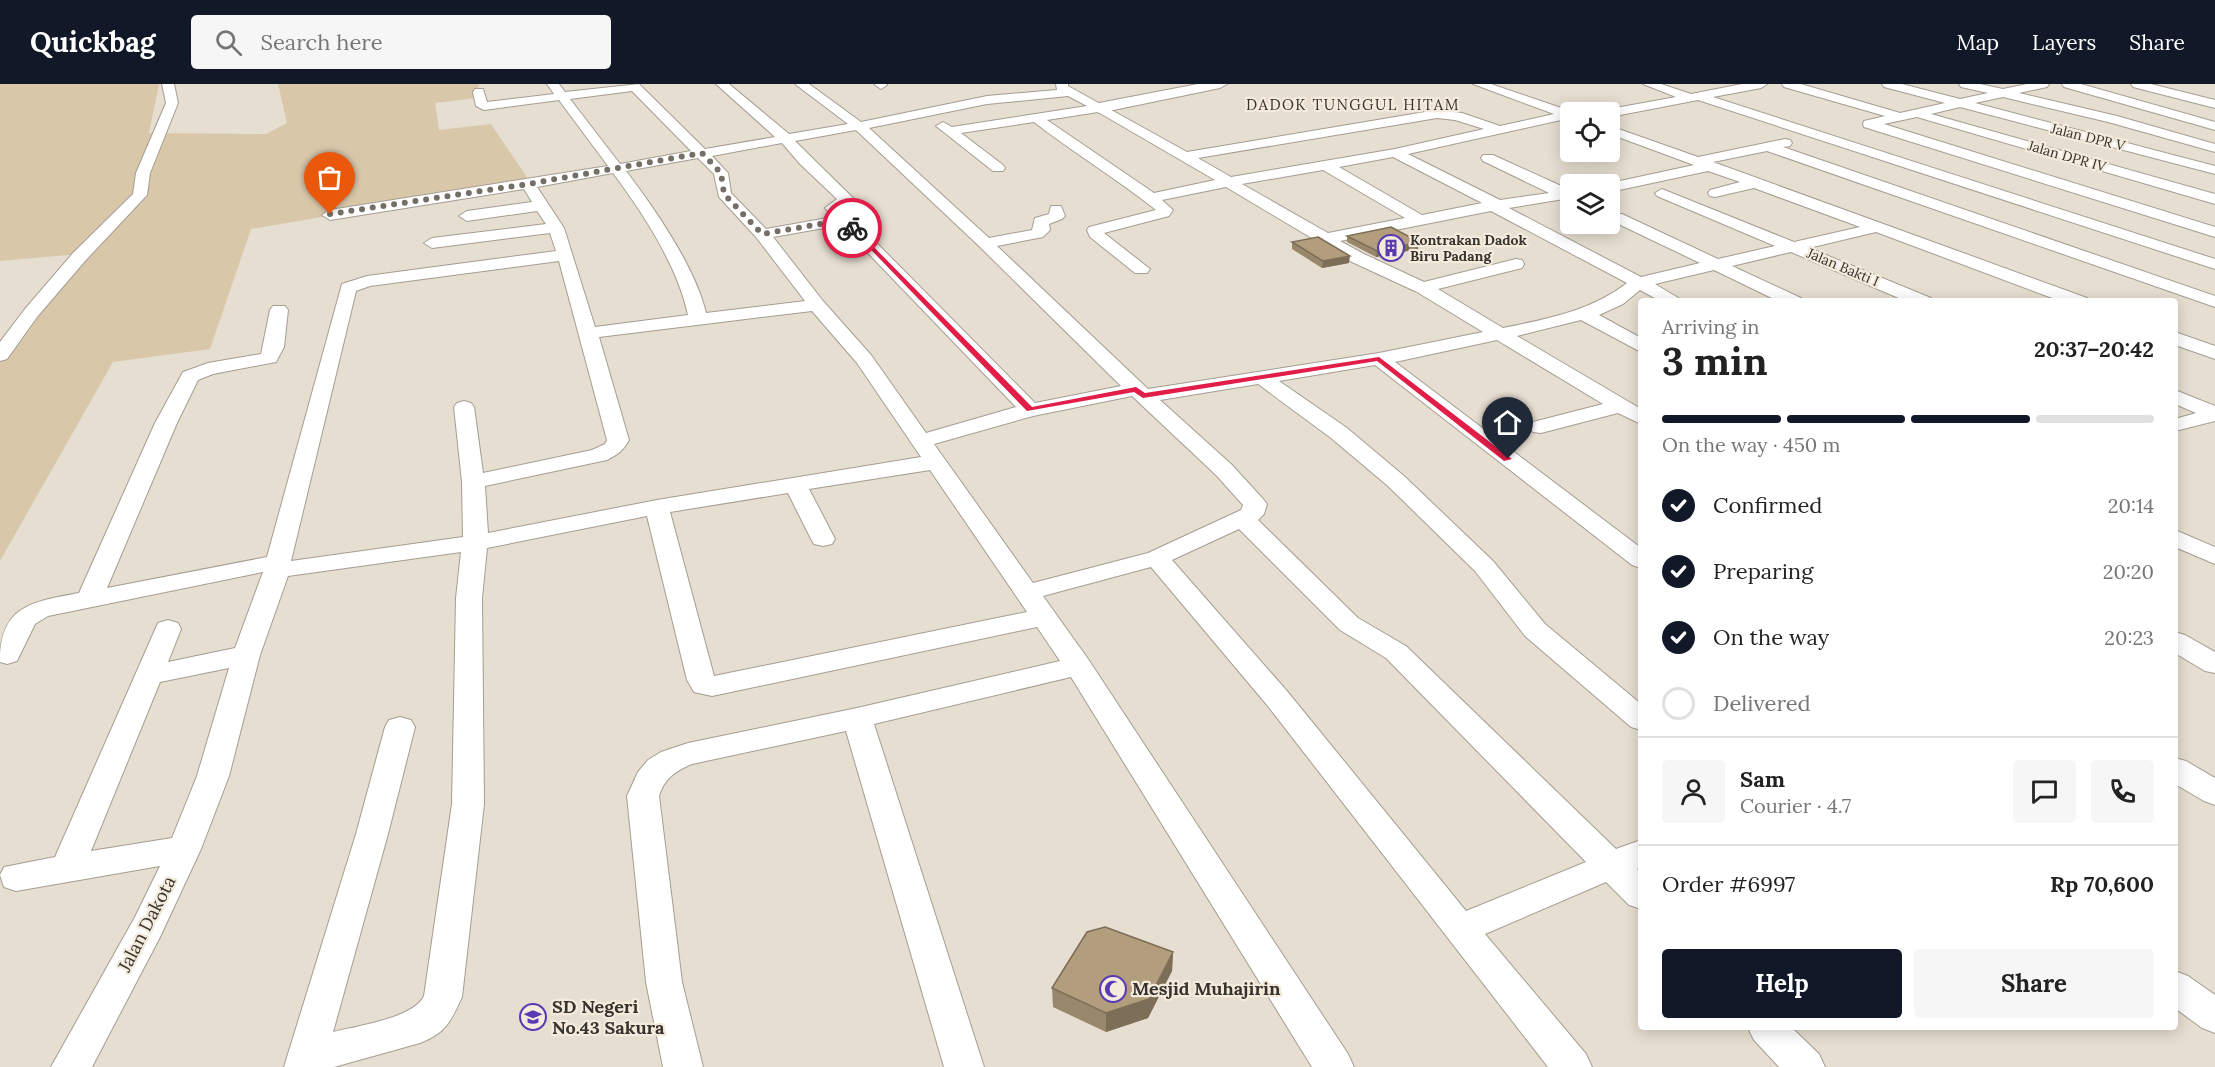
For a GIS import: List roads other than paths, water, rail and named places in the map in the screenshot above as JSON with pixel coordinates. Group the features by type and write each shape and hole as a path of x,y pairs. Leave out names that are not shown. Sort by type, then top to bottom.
{"street":[{"path":"0,355 31,313 79,257 140,195 143,173 172,103 168,84"},
{"path":"553,84 633,190 681,269 693,297 698,319"},
{"path":"722,84 785,138 805,161 847,200 833,208 843,220 1030,410"},
{"path":"657,507 701,680 704,685 712,686 938,640 1157,558 1227,525 1244,520 1255,509 1248,494 985,243 859,126 801,84"},
{"path":"950,131 1099,108 1220,84"},
{"path":"1479,84 1560,112"},
{"path":"1649,84 1818,135 2215,264"},
{"path":"1620,111 1761,84"},
{"path":"1788,84 1901,117"},
{"name":"Jalan DPR V","path":"1888,84 2215,170"},
{"path":"1965,84 2112,119 2215,148"},
{"path":"2043,84 1864,125 2215,232"},
{"path":"2068,84 2215,126"},
{"path":"2137,84 2215,104"},
{"path":"479,92 482,106 640,85 721,173 724,194 762,234 817,305 864,359 1078,666 1334,1067"},
{"path":"1737,87 1755,96"},
{"path":"330,214 528,184 859,126 987,100 1065,88 1324,239 1381,270 1423,288 1638,416"},
{"path":"1657,104 1677,110"},
{"path":"925,113 998,168"},
{"path":"1185,156 1358,129 1437,114 1457,116 1501,130"},
{"name":"Jalan DPR IV","path":"1919,114 2215,199"},
{"path":"1152,198 1324,164 1395,153 1560,117"},
{"path":"1037,118 1068,142 1152,198 1165,210 1164,213 1104,226 1094,232 1140,269"},
{"path":"1620,185 1840,130"},
{"path":"1620,133 1758,182 2069,298"},
{"path":"1769,147 2215,302"},
{"path":"1395,153 1434,171 1669,298"},
{"path":"1488,159 1560,191"},
{"path":"1324,164 1421,220"},
{"path":"1414,176 1434,171"},
{"path":"1715,192 1758,182"},
{"path":"473,482 599,455 617,443 619,437 566,255 556,228 528,184"},
{"name":"Jalan Bakti I","path":"1662,193 1916,298"},
{"path":"1324,239 1495,205 1560,196"},
{"path":"467,216 540,206"},
{"path":"985,243 1037,234 1042,230 1041,221 1057,216 1056,210"},
{"path":"1620,219 1786,298"},
{"path":"762,234 843,220"},
{"path":"7,655 24,619 31,613 46,607 90,597 277,566 476,543 657,507 795,484 928,451 1030,410 1140,392 1379,359 1503,334 1584,314 1617,300 1640,282 1879,227"},
{"path":"432,243 556,228"},
{"name":"Jalan Dakota","path":"71,1067 148,927 184,849 213,776 246,655 277,566 348,288 367,281 566,255"},
{"path":"1423,288 1516,264"},
{"path":"589,333 817,305"},
{"path":"90,597 170,414 190,376 208,369 269,358 274,347 279,310"},
{"path":"1584,314 1638,344"},
{"path":"2178,339 2215,353"},
{"path":"1379,359 1638,559"},
{"path":"1538,372 1558,368"},
{"path":"1261,377 1339,433 1396,481 1484,566 1535,630 1638,717"},
{"path":"2178,397 2215,415"},
{"path":"1541,427 1621,406"},
{"path":"305,1062 420,1026 435,1014 443,997 468,804 469,598 472,557 476,543 473,482 464,407"},
{"path":"2178,424 2215,415"},
{"path":"795,484 823,539"},
{"path":"1244,520 1349,624 1396,652 1626,858 1638,888"},
{"path":"2178,538 2215,557"},
{"path":"1157,558 1277,698 1572,1067"},
{"path":"67,869 168,629"},
{"path":"2178,643 2215,664"},
{"path":"148,675 246,655"},
{"path":"683,1067 664,982 643,796 645,787 657,769 674,758 1078,666"},
{"path":"857,718 964,1067"},
{"path":"305,1062 372,834 400,727"},
{"path":"2178,771 2215,793"},
{"path":"16,878 184,849"},
{"path":"1460,929 1626,858"},
{"path":"2178,989 2215,1016"},
{"path":"1769,1030 1805,1067"}],"place":[{"name":"Kontrakan Dadok Biru Padang","path":"1391,248"},
{"name":"Mesjid Muhajirin","path":"1113,989"},
{"name":"SD Negeri No.43 Sakura","path":"533,1017"}],"district":[{"name":"DADOK TUNGGUL HITAM","path":"1353,105"}]}
